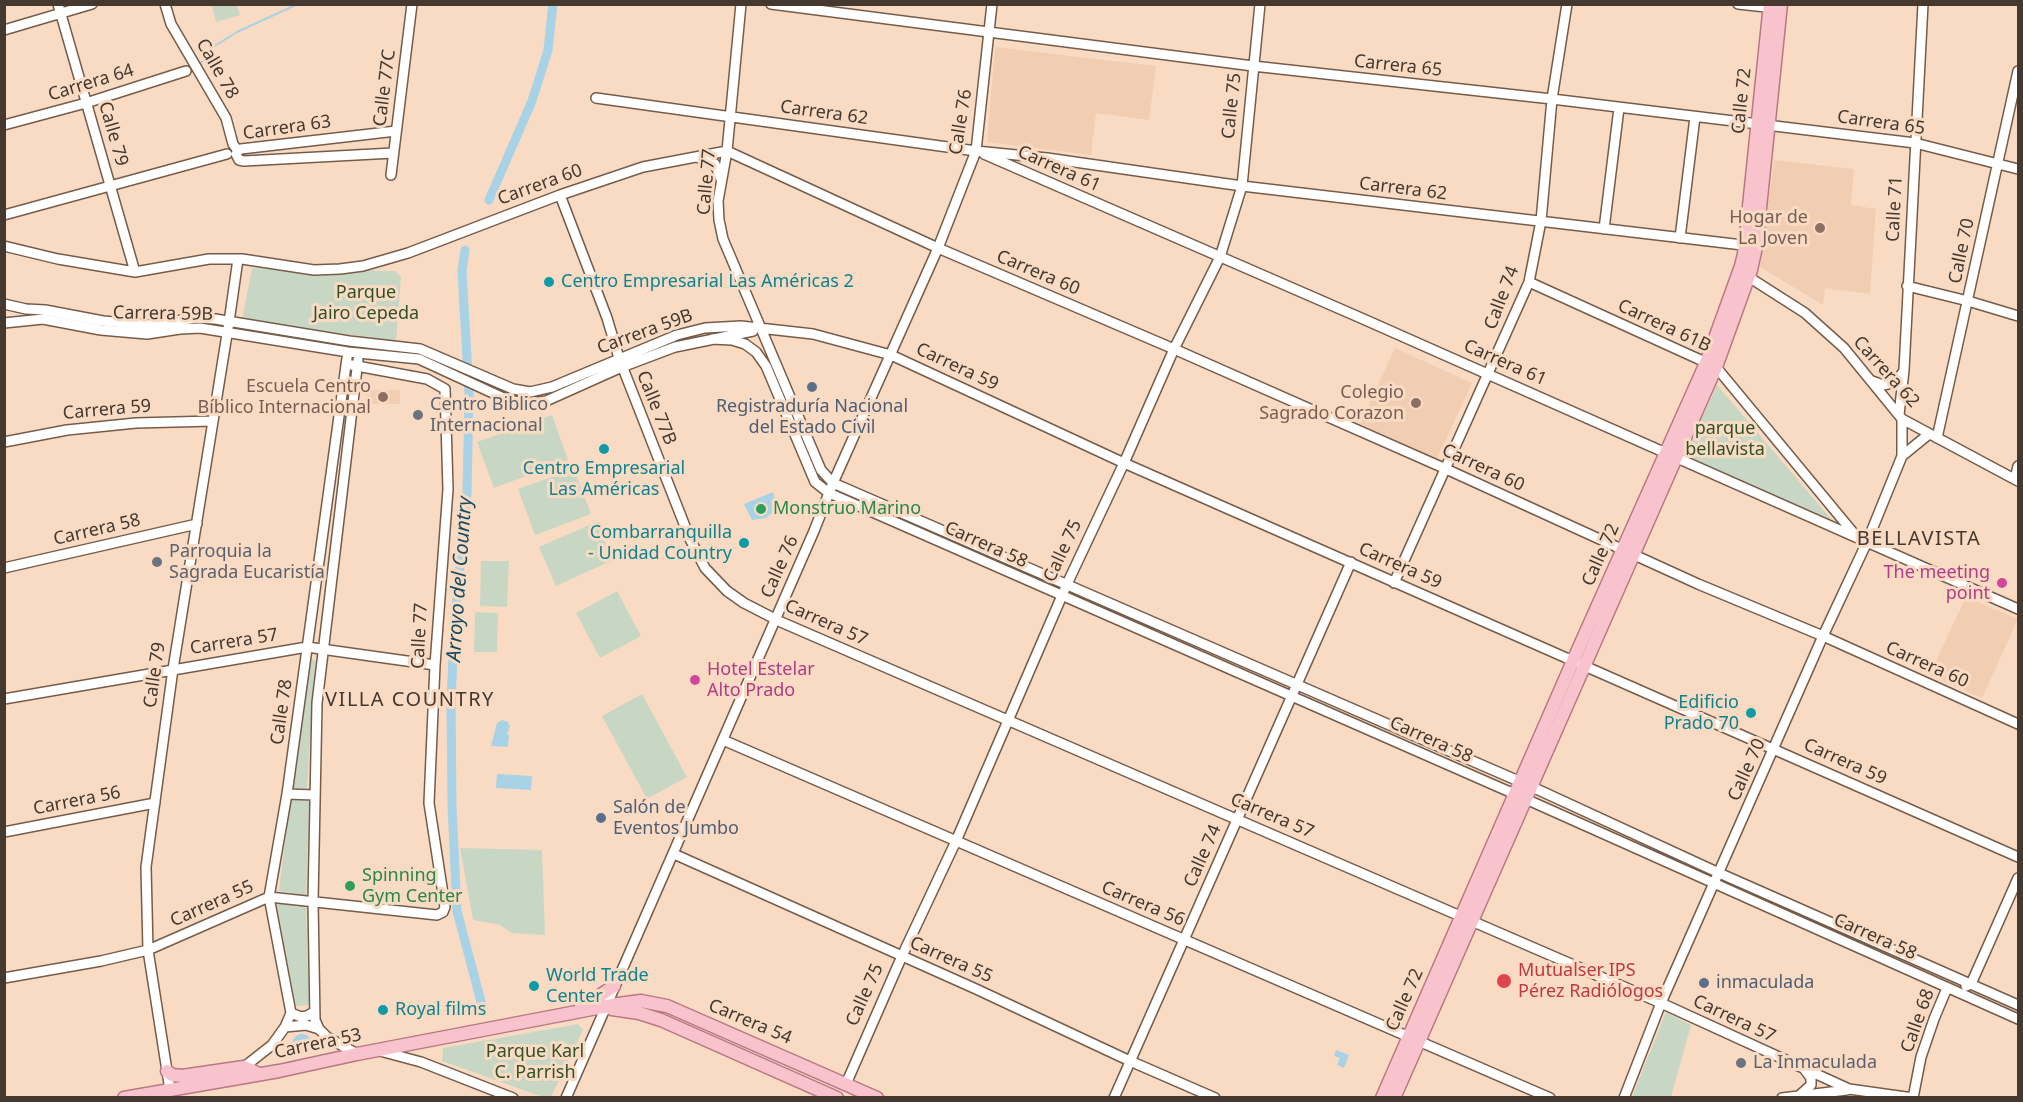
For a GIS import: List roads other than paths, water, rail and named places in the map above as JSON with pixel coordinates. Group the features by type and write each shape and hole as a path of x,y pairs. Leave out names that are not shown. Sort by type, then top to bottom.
{"main road":[{"name":"Calle 72","path":"1382,1098 1413,1039 1711,365 1744,274 1751,246 1775,6"},
{"path":"572,1014 614,986"},
{"name":"Carrera 54","path":"378,1050 632,1001 649,1002 667,1006 877,1098"},
{"name":"Carrera 54","path":"605,1007 639,1013 661,1020 839,1098"},
{"path":"736,1053 742,1038"},
{"name":"Calle 72","path":"1394,1098 1413,1039"},
{"name":"Carrera 53","path":"124,1098 171,1094 228,1080 378,1050"},
{"path":"228,1080 244,1067"},
{"path":"167,1071 172,1075 182,1076 244,1067 259,1074"},
{"name":"Calle 75","path":"839,1098 846,1084"}],"street":[{"path":"4,30 59,9 93,4"},
{"name":"Calle 78","path":"165,4 171,24 226,118 233,144 238,151"},
{"name":"Calle 77C","path":"391,175 412,4"},
{"name":"Calle 77","path":"741,4 727,151 718,201 719,220 723,239 822,470 833,483"},
{"name":"Carrera 65","path":"771,4 1254,66 1915,142 2019,169"},
{"name":"Calle 76","path":"566,1098 674,854 833,483 938,248 976,151 992,4"},
{"name":"Calle 75","path":"846,1084 956,841 1067,584 1174,349 1220,257 1242,186 1260,4"},
{"name":"Calle 74","path":"1394,583 1529,282 1541,221 1552,99 1567,4"},
{"path":"1738,4 1775,6"},
{"name":"Calle 71","path":"1900,417 1923,4"},
{"name":"Calle 79","path":"59,9 135,272"},
{"name":"Carrera 64","path":"4,125 86,103 186,71"},
{"name":"Calle 70","path":"1902,456 1933,436 1968,301 2019,71"},
{"name":"Carrera 62","path":"596,98 1242,186 1751,246"},
{"path":"1604,229 1619,108"},
{"path":"1680,238 1695,117"},
{"name":"Carrera 63","path":"393,153 244,161 236,154 238,151 396,131"},
{"name":"Carrera 60","path":"4,246 58,259 135,272 209,259 238,259 314,270 363,266 408,253 643,166 727,151 938,248 1174,349 1446,469 1698,584 1823,636 2019,724"},
{"name":"Carrera 61","path":"976,151 2019,609"},
{"name":"Carrera 63","path":"4,215 227,154"},
{"path":"689,157 700,158 715,164 722,179"},
{"path":"1040,180 1035,174 1035,166 1039,160 1047,158"},
{"name":"Calle 77B","path":"560,195 607,318 621,363 690,539 705,568 727,591"},
{"name":"Calle 79","path":"171,1094 148,950 146,867 173,669 238,259"},
{"name":"Carrera 62","path":"1744,274 1805,313 1844,348 1900,417 2017,480"},
{"name":"Carrera 61B","path":"1529,282 1711,365 1862,540"},
{"path":"1907,286 2019,316"},
{"name":"Carrera 59B","path":"4,304 45,310 102,325"},
{"name":"Carrera 59B","path":"4,323 43,319 102,325 147,325 197,318 228,327 249,337 348,352 419,359 455,376 530,392 675,347 761,329"},
{"name":"Carrera 59B","path":"621,363 676,335 705,328 741,326 761,329"},
{"name":"Carrera 59B","path":"228,327 420,349 456,364 481,382"},
{"name":"Carrera 59","path":"761,329 813,334 891,355 1124,463 1394,583 2019,856"},
{"path":"712,339 732,340 746,344 756,352 766,366 815,482 829,493"},
{"name":"Calle 78","path":"291,1013 269,897 287,794 349,341"},
{"name":"Calle 78","path":"319,1029 314,1012 313,901 317,703 361,342"},
{"path":"346,364 357,365"},
{"name":"Calle 77","path":"357,365 427,379 445,389 448,489 435,664 429,803 445,907 443,912 437,915"},
{"path":"1872,381 1888,384 1898,379 1904,370"},
{"name":"Calle 70","path":"1624,1098 1661,1004 1823,636 1862,540 1902,456 1900,417"},
{"name":"Carrera 59","path":"4,442 102,426 213,421"},
{"path":"2017,480 2019,466"},
{"name":"Carrera 58","path":"833,483 1525,784 1719,873 2019,1005"},
{"name":"Carrera 58","path":"829,493 1519,796 2019,1019"},
{"name":"Carrera 58","path":"4,568 196,524"},
{"path":"928,537 932,526"},
{"path":"937,541 942,530"},
{"name":"Calle 74","path":"1114,1098 1351,562"},
{"name":"Carrera 57","path":"727,591 775,619 1661,1004 1849,1089 1913,1098"},
{"name":"Carrera 57","path":"4,699 307,647 435,664"},
{"path":"1398,743 1403,731"},
{"name":"Carrera 56","path":"723,740 1550,1098"},
{"path":"287,794 314,795"},
{"name":"Carrera 56","path":"4,832 155,803"},
{"name":"Carrera 55","path":"674,854 1215,1098"},
{"path":"1971,984 2019,878"},
{"name":"Carrera 55","path":"4,978 101,962 148,950 269,897 437,915"},
{"name":"Calle 68","path":"1913,1098 1921,1057 1947,988 1952,985 1965,987 1971,984"},
{"path":"244,1067 272,1045 285,1027 291,1013 301,1017 314,1012"},
{"path":"285,1027 301,1024 319,1029 336,1044 357,1054"},
{"name":"Carrera 53","path":"378,1050 421,1062 513,1098"},
{"path":"1799,1095 1811,1085 1811,1078 1805,1070"},
{"path":"1782,1098 1849,1089"}],"water":[{"name":"Monstruo Marino","path":"773,492 777,505 772,513 766,518 752,520 744,504"},
{"path":"502,720 508,722 510,727 507,734 509,735 508,747 491,746 497,723"},
{"path":"497,774 532,776 531,790 496,788"},
{"path":"298,1034 306,1034 312,1040 312,1048 306,1054 298,1054 292,1048 292,1040"},
{"path":"1336,1050 1349,1055 1344,1068 1337,1065 1340,1058 1334,1056"}],"waterway":[{"path":"197,65 205,60 213,47 237,32 298,4"},
{"name":"Arroyo del Country","path":"489,200 532,101 548,50 553,4"},
{"name":"Arroyo del Country","path":"465,250 462,271 469,393 467,493 455,618 451,700 452,806 457,911 484,1013"}],"place":[{"name":"Hogar de La Joven","path":"1820,228"},
{"name":"Centro Empresarial Las Américas 2","path":"549,282"},
{"name":"Registraduría Nacional del Estado Civil","path":"812,387"},
{"name":"Escuela Centro Bíblico Internacional","path":"383,397"},
{"name":"Colegio Sagrado Corazon","path":"1416,403"},
{"name":"Centro Biblico Internacional","path":"418,415"},
{"name":"Centro Empresarial Las Américas","path":"604,449"},
{"name":"Monstruo Marino","path":"761,509"},
{"name":"Combarranquilla - Unidad Country","path":"744,543"},
{"name":"Parroquia la Sagrada Eucaristía","path":"157,562"},
{"name":"The meeting point","path":"2002,583"},
{"name":"Hotel Estelar Alto Prado","path":"695,680"},
{"name":"Edificio Prado 70","path":"1751,713"},
{"name":"Salón de Eventos Jumbo","path":"601,818"},
{"name":"Spinning Gym Center","path":"350,886"},
{"name":"Mutualser IPS Pérez Radiólogos","path":"1504,981"},
{"name":"inmaculada","path":"1704,983"},
{"name":"World Trade Center","path":"534,986"},
{"name":"Royal films","path":"383,1010"},
{"name":"La Inmaculada","path":"1741,1063"}],"district":[{"name":"BELLAVISTA","path":"1919,539"},
{"name":"VILLA COUNTRY","path":"410,700"}],"park label":[{"name":"Parque Jairo Cepeda","path":"366,303"},
{"name":"parque bellavista","path":"1725,439"},
{"name":"Parque Karl C. Parrish","path":"535,1062"}]}
